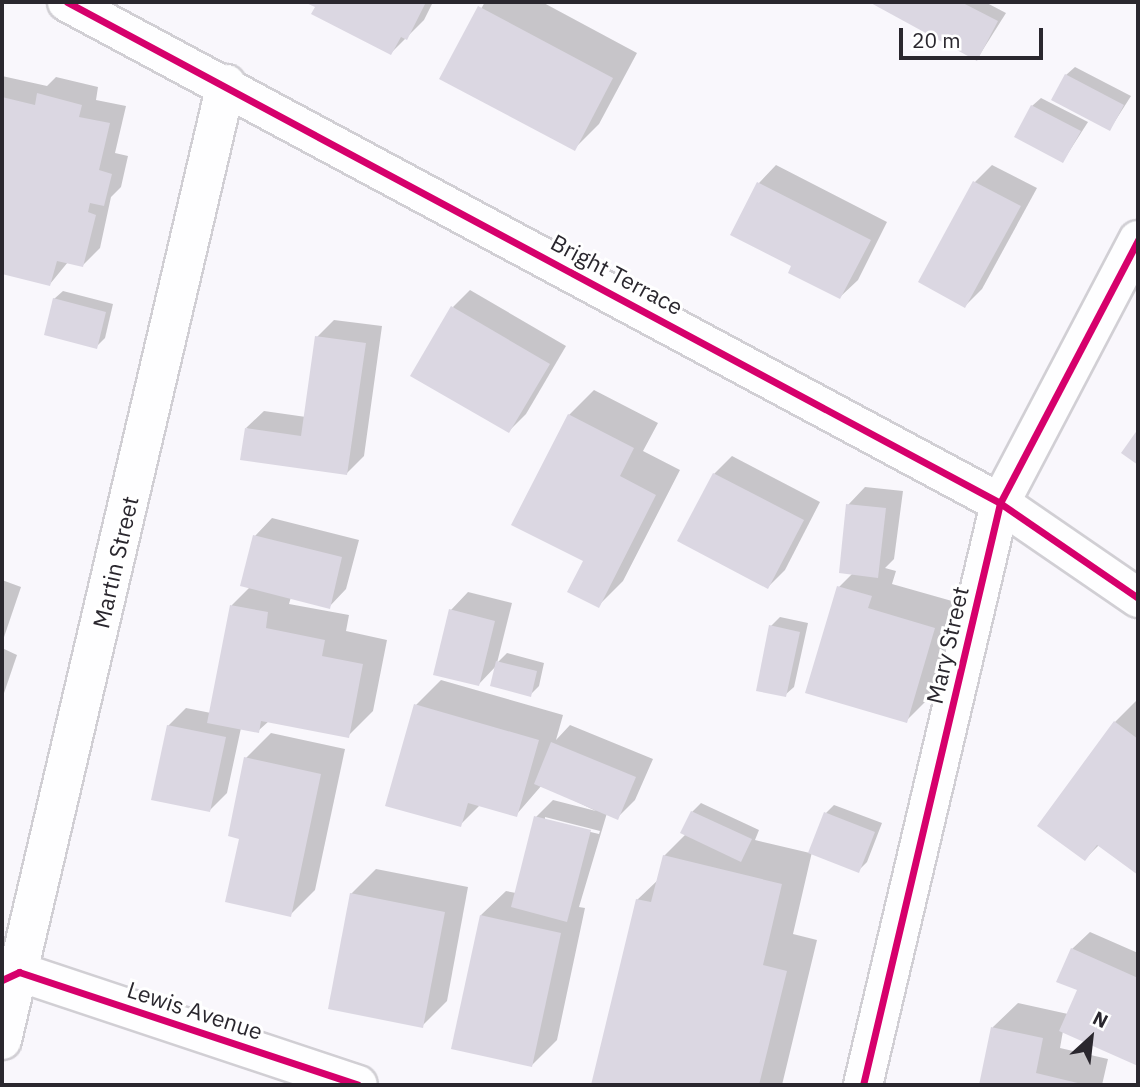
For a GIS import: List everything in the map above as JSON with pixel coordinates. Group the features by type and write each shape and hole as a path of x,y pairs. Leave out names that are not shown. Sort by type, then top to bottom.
{"street":[{"name":"Bright Terrace","path":"67,2 226,84 1000,503 1138,598"},
{"name":"Martin Street","path":"2,1040 226,84"},
{"name":"Mary Street","path":"863,1085 1000,503 1138,240"},
{"name":"Lewis Avenue","path":"19,972 358,1085"}],"building":[{"path":"304,2 426,2 407,40 401,37 391,55 311,14 315,7"},
{"path":"869,2 961,2 998,21 977,61"},
{"path":"478,6 613,78 575,151 439,79"},
{"path":"1065,74 1124,105 1110,131 1051,100"},
{"path":"37,93 82,105 79,117 110,123 99,170 112,174 104,206 90,203 88,212 96,215 83,267 57,261 50,286 2,274 2,97 35,105"},
{"path":"1031,105 1081,131 1063,163 1014,137"},
{"path":"973,181 1021,206 965,308 918,282"},
{"path":"757,182 871,240 840,299 788,273 791,266 730,235"},
{"path":"53,298 106,312 97,349 44,335"},
{"path":"451,306 550,364 509,433 410,376"},
{"path":"315,336 366,343 347,475 240,460 245,428 301,436"},
{"path":"568,414 634,448 620,476 656,495 599,608 567,592 583,561 511,525"},
{"path":"1138,429 1138,465 1121,453"},
{"path":"713,473 804,520 768,589 677,541"},
{"path":"846,504 886,508 878,578 839,573"},
{"path":"253,535 342,557 330,609 240,586"},
{"path":"837,586 872,596 868,608 935,628 907,723 805,693"},
{"path":"230,605 268,612 266,628 325,640 322,656 363,664 349,738 261,721 259,733 207,723"},
{"path":"449,609 495,621 479,686 433,675"},
{"path":"769,625 800,632 786,697 756,691"},
{"path":"496,661 537,671 531,697 490,686"},
{"path":"414,704 539,740 517,817 468,803 461,827 385,806"},
{"path":"1114,721 1138,739 1138,875 1097,845 1085,861 1037,826"},
{"path":"167,725 226,737 210,812 151,800"},
{"path":"551,742 636,777 618,820 534,784"},
{"path":"244,757 321,774 291,917 225,902 239,839 228,836"},
{"path":"691,811 752,839 741,862 680,833"},
{"path":"824,812 875,832 859,873 808,853"},
{"path":"534,816 591,830 567,922 511,907"},
{"path":"663,855 782,884 763,965 787,971 759,1085 591,1085 636,899 651,902"},
{"path":"350,893 445,912 423,1028 328,1009"},
{"path":"480,915 561,933 532,1067 451,1049"},
{"path":"1071,948 1138,978 1138,1066 1059,1031 1077,990 1056,982"},
{"path":"991,1027 1043,1038 1036,1073 1086,1085 979,1085"}],"cycle path":[{"path":"67,2 1000,503 1138,598"},
{"path":"863,1085 1000,503 1138,240"},
{"path":"2,980 19,972 358,1085"}]}
